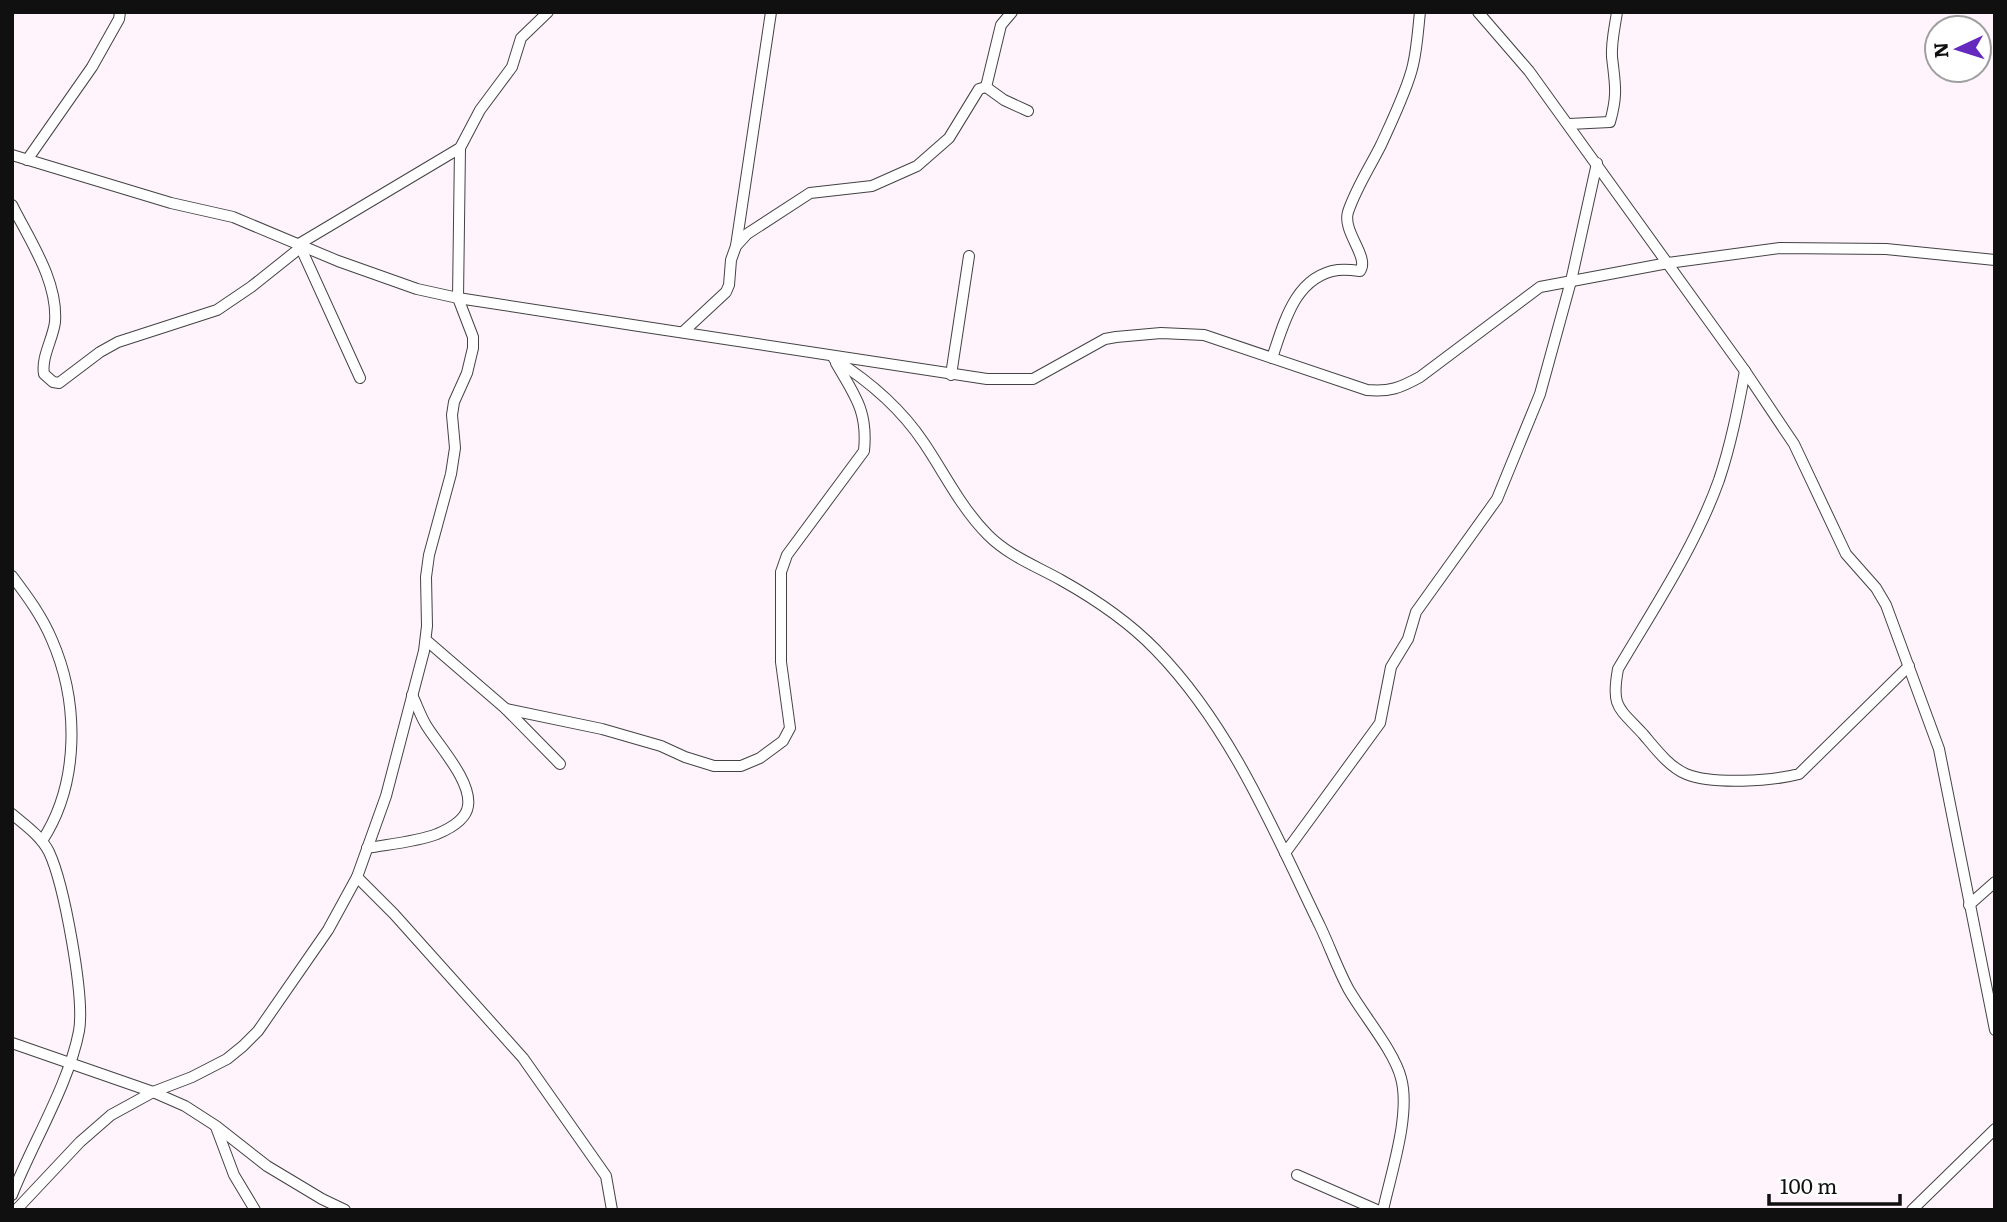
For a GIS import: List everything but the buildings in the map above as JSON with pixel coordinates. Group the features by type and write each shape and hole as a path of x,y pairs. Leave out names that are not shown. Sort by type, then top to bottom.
{"street":[{"path":"27,160 92,67 119,19 120,12"},
{"path":"16,1210 90,1133 111,1115 153,1092 228,1059 243,1046 258,1031 328,930 357,877 386,796 426,640 426,577 429,555 451,474 455,448 452,415 454,402 467,373 473,348 472,337 458,298 460,148 481,110 512,67 521,38 548,12"},
{"path":"682,332 726,292 729,285 771,12"},
{"path":"986,87 1001,25 1012,12"},
{"path":"1272,358 1298,294 1311,280 1337,270 1360,271 1364,265 1346,219 1353,197 1381,144 1412,70 1420,12"},
{"path":"1478,12 1530,71 1745,371 1794,444 1846,554 1876,588 1886,605 1939,749 1994,1027"},
{"path":"1569,124 1610,122 1616,102 1612,54 1617,12"},
{"path":"736,246 759,225 810,193 872,186 917,166 949,138 974,95 979,89 986,87"},
{"path":"986,87 1004,100 1028,111"},
{"path":"12,205 46,274 55,304 55,326 43,367 44,374 53,382 59,383 118,342 217,310 251,287 300,246 460,148"},
{"path":"12,155 172,203 233,217 378,277 458,298 951,375 1028,381 1070,361 1105,339 1161,333 1204,335 1367,390 1387,391 1420,377 1540,287 1668,263 1780,248 1886,250 1995,260"},
{"path":"1285,853 1380,723 1391,667 1408,639 1416,612 1497,499 1540,394 1571,281 1597,163"},
{"path":"300,246 360,377"},
{"path":"951,375 969,256"},
{"path":"831,357 867,380 897,409 923,441 975,522 997,544 1113,613 1162,657 1199,699 1235,759 1285,853 1349,989 1401,1075 1405,1097 1404,1114 1383,1210"},
{"path":"506,709 602,729 661,746 714,766 741,766 760,758 783,741 790,728 781,662 781,572 787,555 864,451 866,431 862,409 831,357"},
{"path":"1745,371 1733,435 1718,482 1698,529 1618,668 1616,704 1673,766 1687,774 1731,780 1779,779 1799,774 1909,666"},
{"path":"12,576 34,605 52,639 63,671 70,714 71,753 65,794 54,823 42,841"},
{"path":"426,640 506,709 560,764"},
{"path":"368,848 435,835 463,817 468,809 469,799 463,780 425,723 412,695"},
{"path":"12,814 42,841 50,853 60,882 74,958 80,1014 79,1031 70,1064 12,1195"},
{"path":"357,877 394,914 523,1058 606,1176 612,1210"},
{"path":"1969,905 1995,882"},
{"path":"12,1043 153,1092 185,1106 216,1126 267,1166 345,1210"},
{"path":"216,1126 234,1175 255,1210"},
{"path":"1912,1210 1995,1129"},
{"path":"1297,1175 1377,1210"}]}
